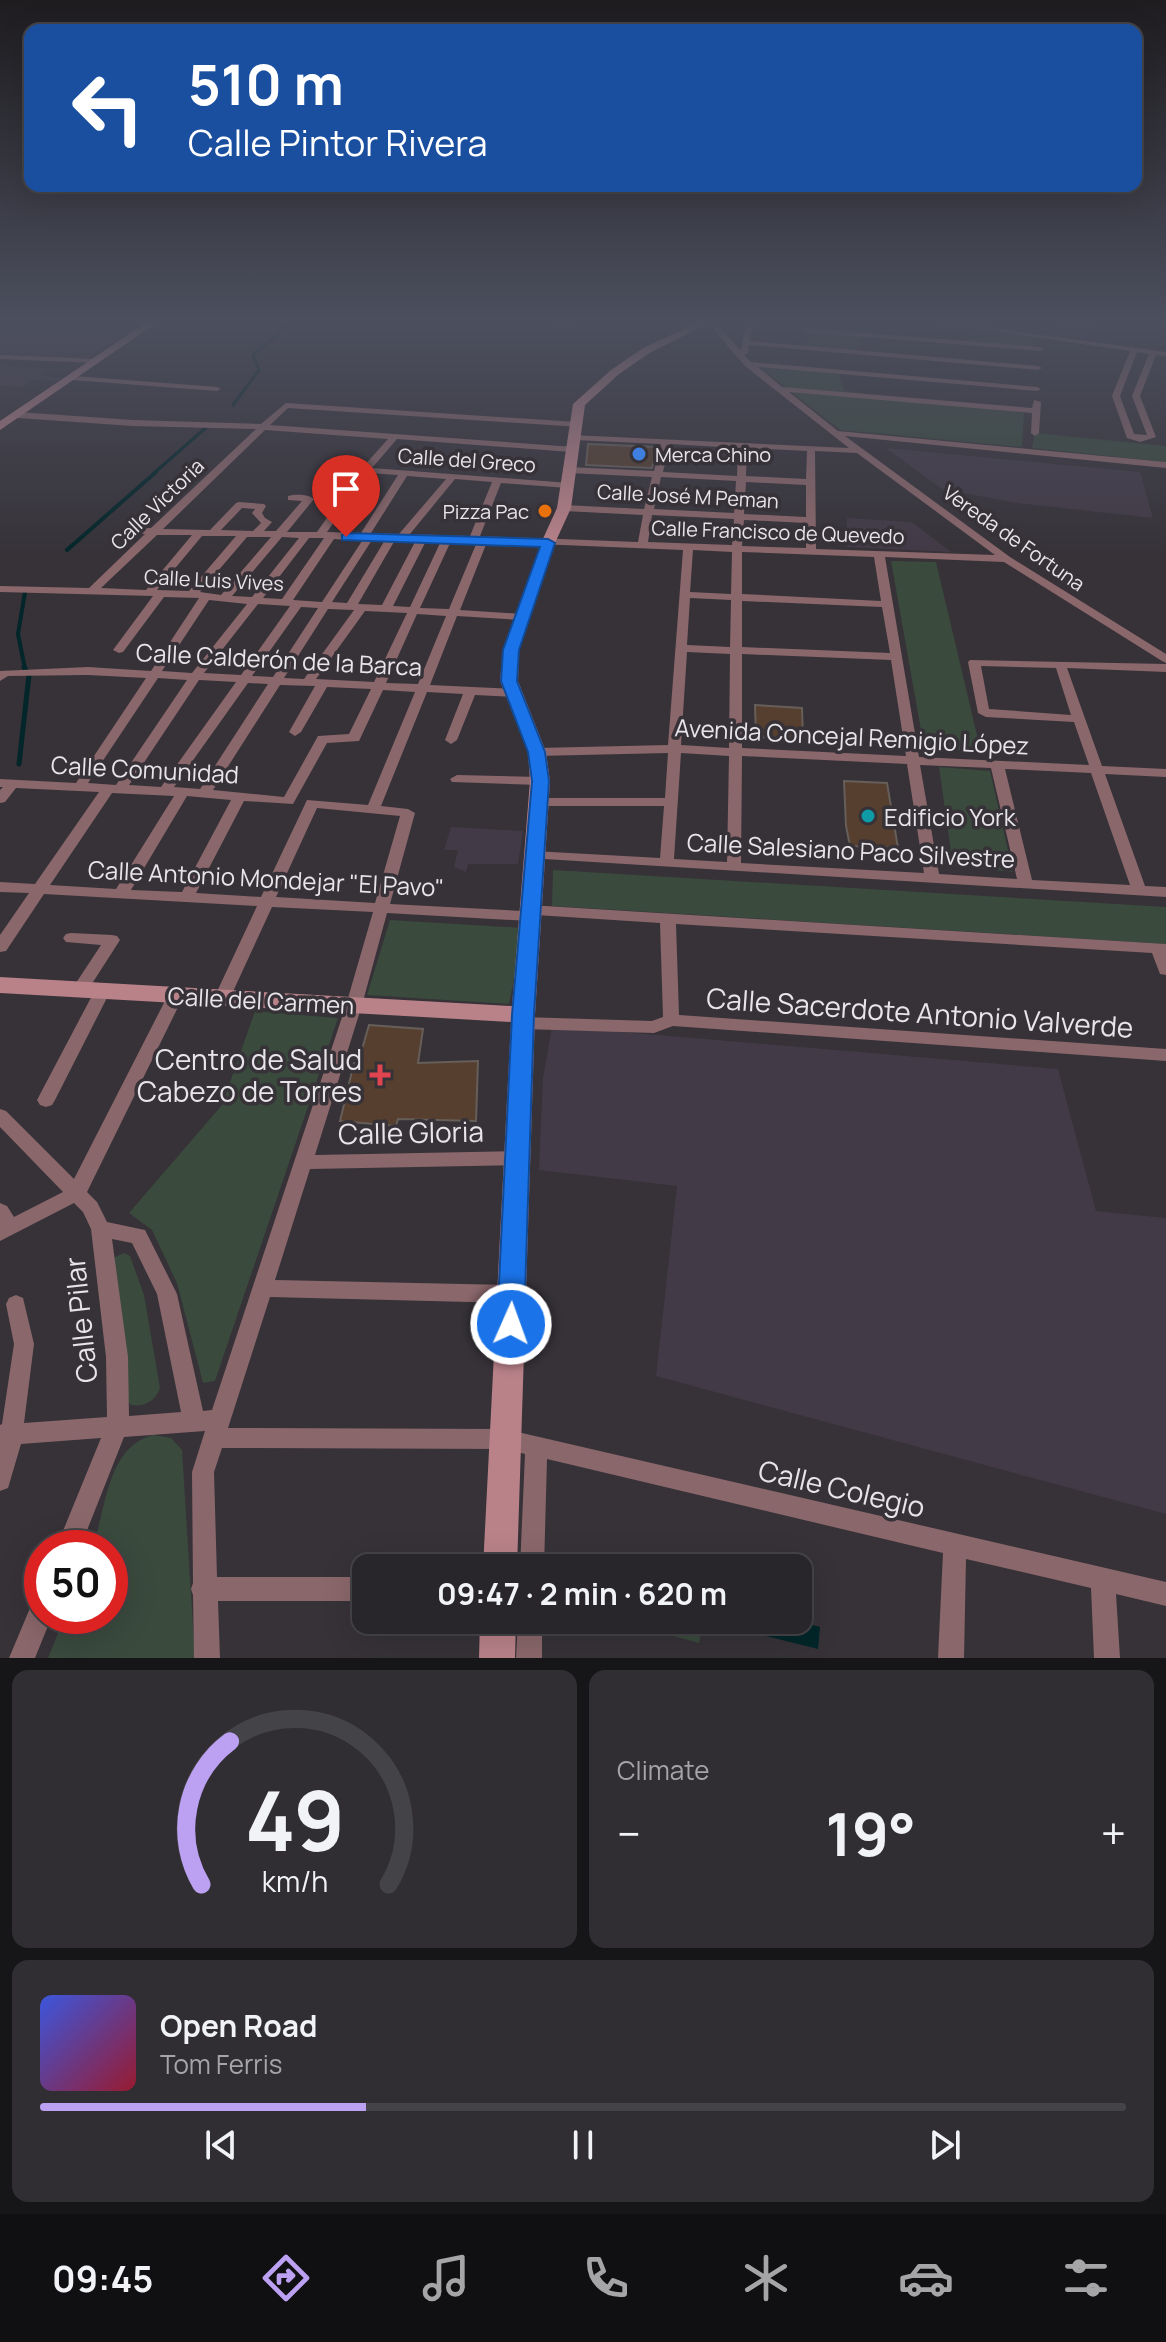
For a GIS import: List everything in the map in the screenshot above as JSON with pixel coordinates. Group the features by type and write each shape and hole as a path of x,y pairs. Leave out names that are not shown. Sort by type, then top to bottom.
{"main road":[{"path":"0,426 42,399"},
{"path":"501,1554 523,1019 540,781 537,752 509,681 511,650 548,543 564,508 579,404 583,399"},
{"name":"Calle del Carmen","path":"0,985 354,1005 523,1019"},
{"path":"497,1658 498,1634"}],"street":[{"path":"794,399 846,440 1166,471"},
{"path":"901,399 1036,411"},
{"path":"1035,433 1037,399"},
{"path":"1117,399 1130,436 1140,439 1152,437 1137,399"},
{"name":"Calle Victoria","path":"93,590 286,405 574,437"},
{"path":"18,415 395,436 574,437 861,451"},
{"path":"835,433 1166,465"},
{"path":"165,791 247,679 365,470 395,436"},
{"name":"Vereda de Fortuna","path":"846,440 1006,559 1166,659"},
{"path":"643,545 646,512 659,476 666,442"},
{"path":"734,866 737,549 743,445"},
{"path":"811,448 811,552"},
{"name":"Calle del Greco","path":"365,470 497,480 659,476 811,482"},
{"path":"204,793 326,605 404,473"},
{"path":"308,682 397,537 452,477"},
{"path":"373,809 456,613 497,480"},
{"path":"224,599 309,499 291,498"},
{"path":"192,594 249,535 267,522 261,520 257,513 261,506 239,505 212,534"},
{"name":"Calle José M Peman","path":"564,508 811,520"},
{"name":"Calle Francisco de Quevedo","path":"140,519 130,531 478,539 1006,559"},
{"path":"119,650 154,594 198,534"},
{"path":"0,947 7,928 196,676 305,537"},
{"path":"386,608 422,538"},
{"path":"378,686 447,539"},
{"path":"667,863 688,546"},
{"path":"879,554 932,876"},
{"name":"Calle Luis Vives","path":"0,589 192,594 224,599 522,617"},
{"path":"101,607 114,592"},
{"path":"80,786 207,595"},
{"path":"685,595 886,604"},
{"path":"681,648 896,657"},
{"path":"1080,719 986,713 982,710 972,666 974,662 1166,668"},
{"path":"1060,664 1139,891"},
{"name":"Calle Calderón de la Barca","path":"0,677 5,673 88,671 514,693"},
{"path":"295,732 323,683"},
{"name":"Calle Comunidad","path":"6,783 204,793 288,801 323,739 354,738 378,686"},
{"path":"451,740 470,691"},
{"name":"Avenida Concejal Remigio López","path":"537,752 675,749 1166,773"},
{"path":"997,764 1025,881"},
{"path":"457,779 540,781"},
{"path":"0,799 6,783"},
{"path":"120,895 183,792"},
{"path":"186,898 240,796"},
{"path":"539,802 671,802"},
{"path":"207,1658 203,1589 203,1472 354,1005 408,813 312,803 222,998"},
{"name":"Calle Salesiano Paco Silvestre","path":"533,855 1025,881 1166,892"},
{"name":"Calle Antonio Mondejar \"El Pavo\"","path":"0,887 380,909 668,919 1162,949"},
{"path":"668,919 671,1020"},
{"path":"46,1100 112,940 71,938"},
{"path":"1162,949 1166,970"},
{"path":"4,1224 77,1193 176,995"},
{"name":"Calle Sacerdote Antonio Valverde","path":"523,1019 654,1027 671,1020 1166,1055"},
{"name":"Calle Pilar","path":"0,1116 90,1207 101,1229 117,1357 118,1425 75,1530"},
{"name":"Calle Gloria","path":"303,1162 519,1158"},
{"path":"101,1229 138,1236 167,1294 194,1420"},
{"path":"263,1288 512,1294"},
{"path":"0,1480 24,1344 16,1304"},
{"name":"Calle Colegio","path":"6,1434 194,1420 217,1429 505,1439 1166,1594"},
{"path":"532,1554 536,1446"},
{"path":"951,1658 955,1545"},
{"path":"1103,1579 1107,1658"},
{"path":"203,1589 352,1589"},
{"path":"22,1658 32,1634"},
{"path":"529,1658 530,1634"}],"shaded area":[{"path":"886,448 1140,472 1153,518 1017,503 942,489"},
{"path":"847,518 912,522 951,552 847,547"},
{"path":"451,827 523,831 518,864 468,864 466,872 454,867 458,850 444,850"},
{"path":"552,1026 1058,1069 1096,1211 1166,1218 1166,1514 656,1376 677,1186 539,1170 543,1078"}],"green space":[{"path":"801,399 913,399 1024,413 1022,447 840,430"},
{"path":"1035,433 1166,446 1166,462 1032,448"},
{"path":"891,561 936,562 981,752 924,747"},
{"path":"939,767 990,771 1013,872 953,866"},
{"path":"553,870 1166,907 1166,944 552,906"},
{"path":"390,920 524,928 509,1004 367,995"},
{"path":"255,1011 338,1018 215,1381 203,1383 177,1283 152,1230 129,1213 222,1105"},
{"path":"124,1253 130,1256 144,1295 160,1388 152,1400 140,1405 131,1405 126,1399 113,1258"},
{"path":"153,1435 171,1438 182,1450 195,1658 48,1658 58,1634 128,1634 128,1530 98,1530 110,1481 126,1452"},
{"path":"666,1634 701,1634 699,1643"}],"water":[{"path":"812,1625 820,1627 818,1649 758,1634 812,1634"}],"building":[{"name":"Merca Chino","path":"588,444 657,447 652,468 586,465"},
{"path":"755,705 802,708 803,739 756,737"},
{"name":"Edificio York","path":"844,781 887,783 898,848 850,846"},
{"path":"369,1025 423,1029 418,1063 478,1061 476,1121 398,1119 396,1126 340,1121 354,1063 358,1063"}],"waterway":[{"path":"233,405 237,399"},
{"path":"153,474 209,425"},
{"path":"67,550 156,472"},
{"path":"25,592 18,634 25,668"},
{"path":"19,764 29,675 25,668"}],"place":[{"name":"Merca Chino","path":"639,454"},
{"name":"Pizza Pac","path":"545,511"},
{"name":"Edificio York","path":"868,816"},
{"name":"Centro de Salud Cabezo de Torres","path":"380,1075"}],"route":[{"path":"346,537 548,543 511,650 509,681 537,752 540,781 523,1015 511,1324"}]}
